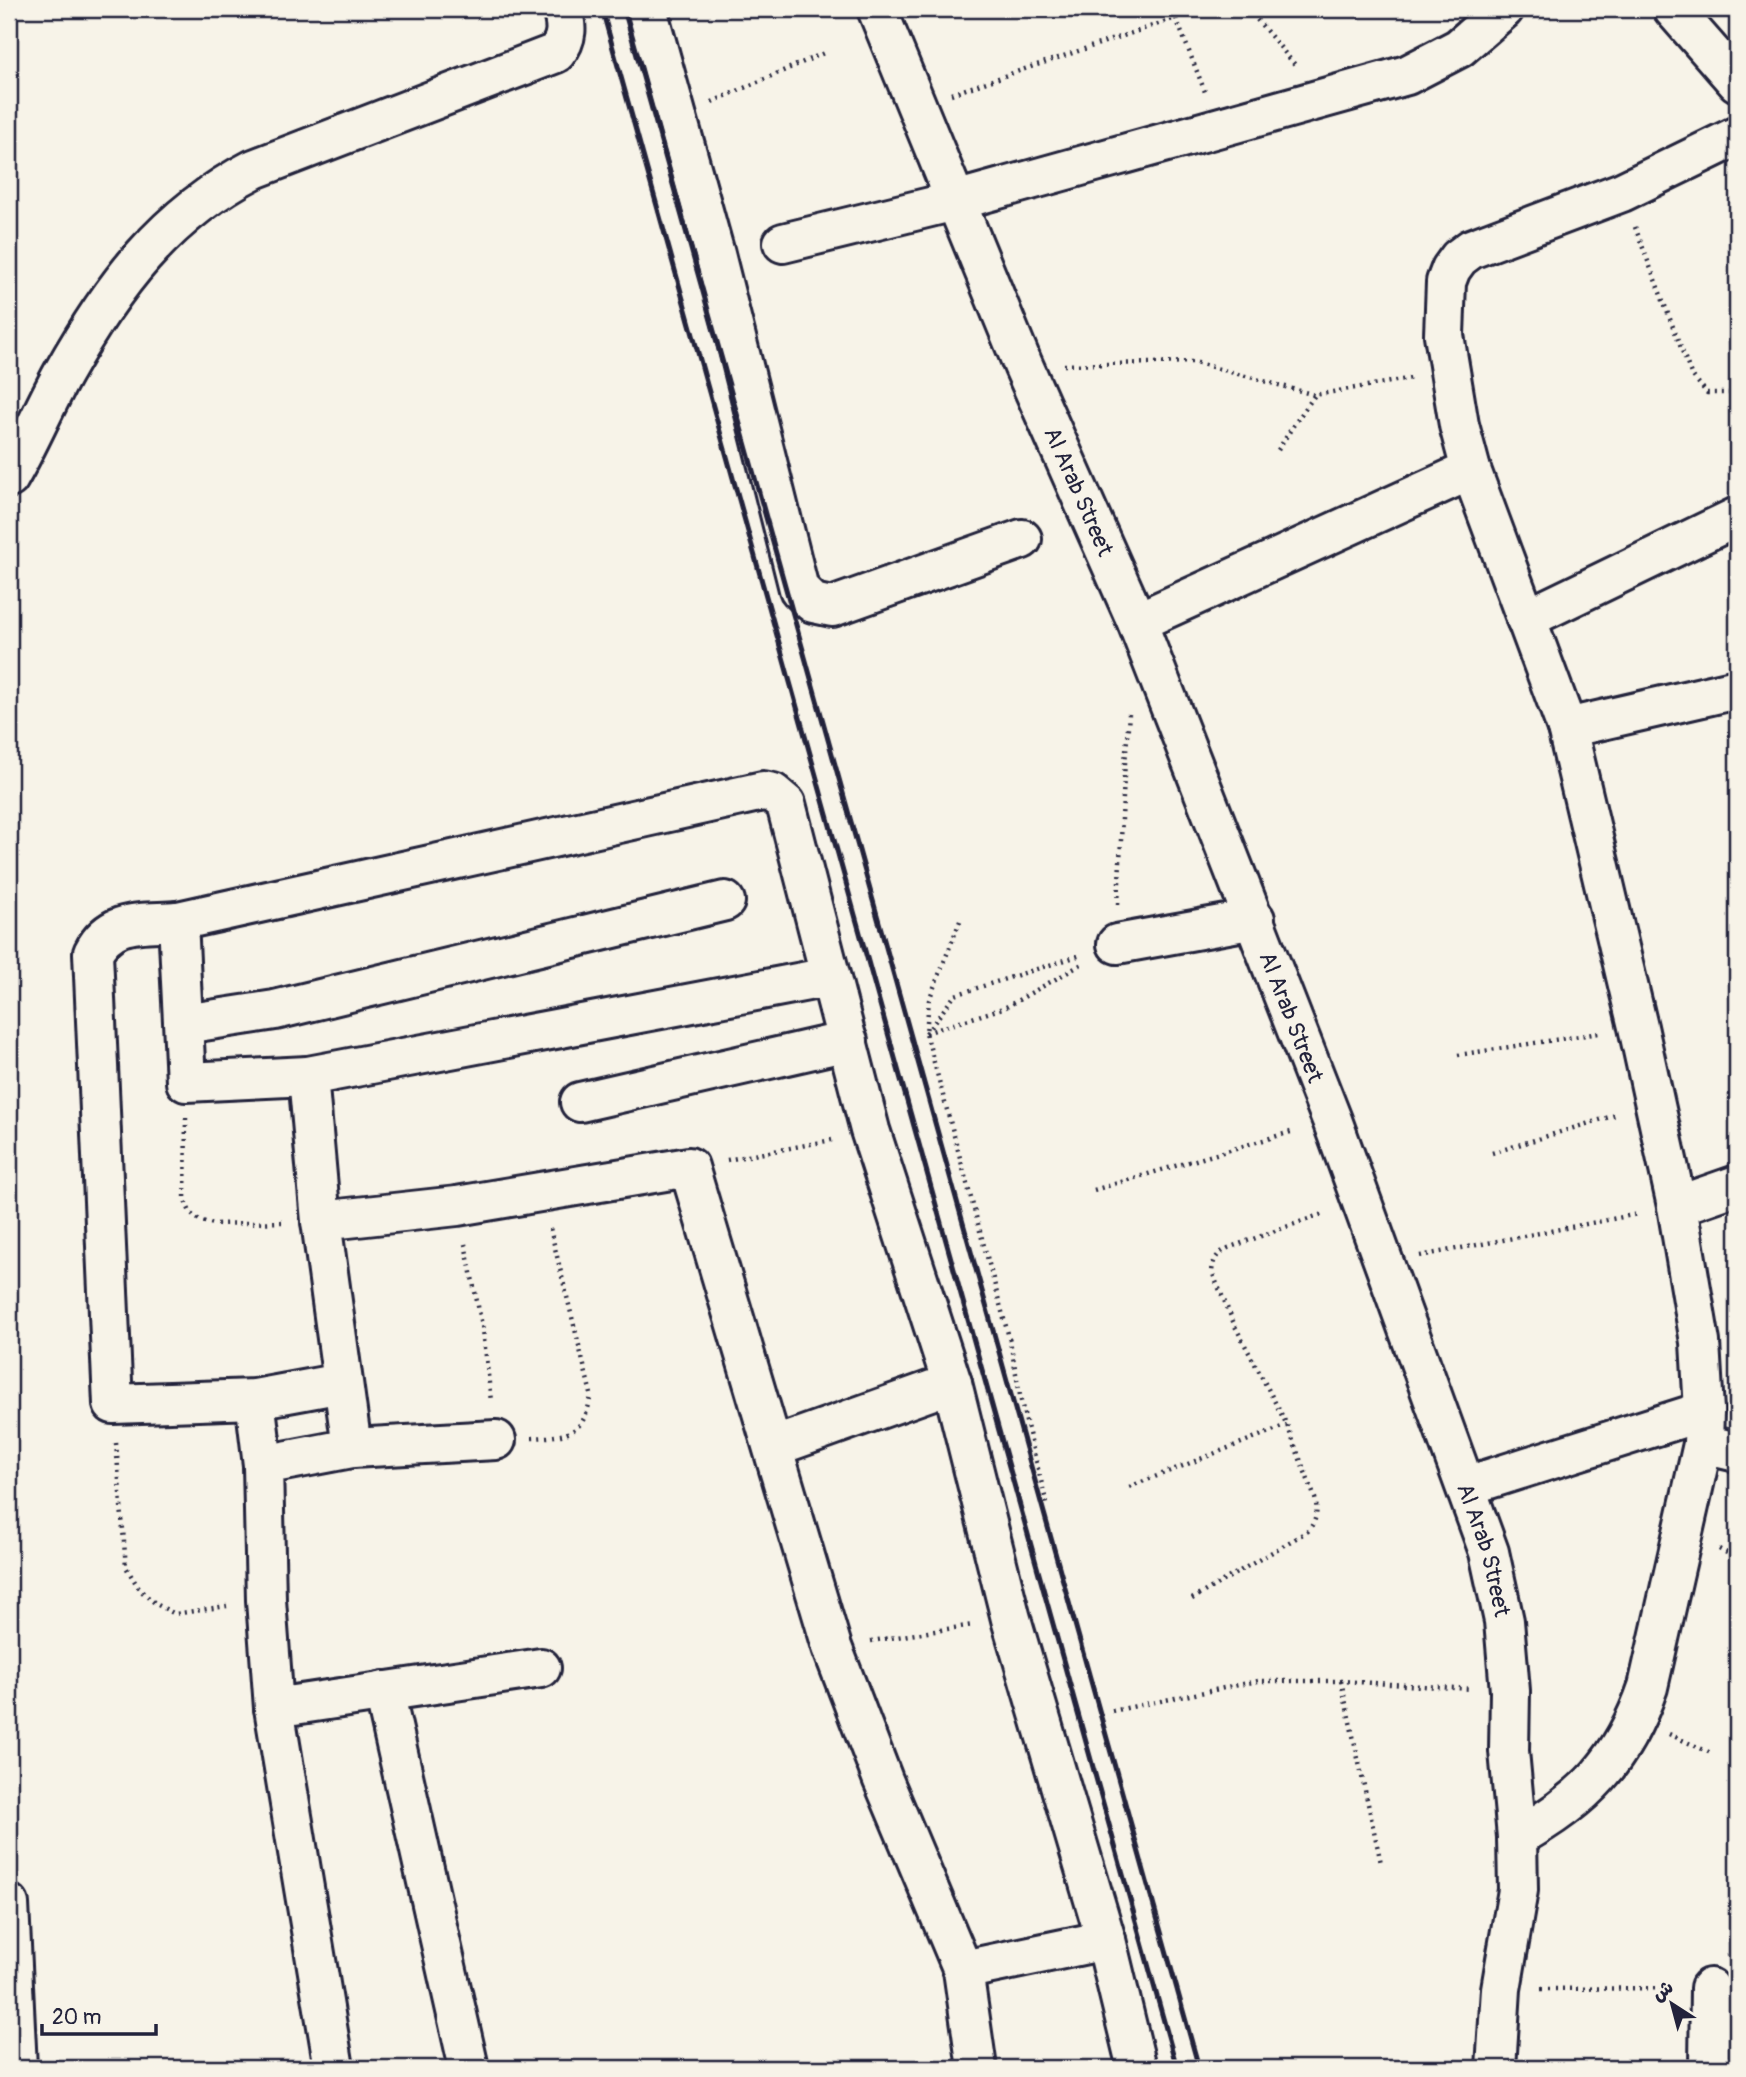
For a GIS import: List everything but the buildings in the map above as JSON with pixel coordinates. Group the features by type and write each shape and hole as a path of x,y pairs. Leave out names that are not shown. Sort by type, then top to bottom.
{"street":[{"path":"9,478 64,372 111,296 149,248 181,216 208,195 254,169 556,53 564,43 566,32 562,9"},
{"path":"648,9 679,116 799,589 805,597 822,606 832,607 1022,539"},
{"path":"783,243 955,201 1407,75 1459,48 1504,9"},
{"path":"1673,9 1737,82"},
{"name":"Al Arab Street","path":"886,11 916,106 1023,365 1137,622 1255,919 1362,1200 1489,1552 1504,1621 1510,1691 1509,1751 1517,1837 1518,1890 1501,1989 1496,2068"},
{"path":"1517,1837 1548,1820 1575,1800 1599,1776 1620,1749 1637,1719 1648,1687 1715,1436 1676,1206 1638,1027 1566,728 1471,470 1459,425 1444,335 1446,282 1459,258 1471,249 1622,192 1737,136"},
{"path":"1137,622 1471,470"},
{"path":"1526,619 1737,517"},
{"path":"1566,728 1737,690"},
{"path":"342,1383 256,1399 113,1404 93,953 99,941 119,926 178,921 763,791 773,793 786,804 870,1130 953,1383 1011,1619 1106,1940 1137,2068"},
{"path":"184,1024 275,1010 725,901"},
{"path":"1117,944 1255,919"},
{"path":"178,921 186,1082 308,1076 829,977"},
{"path":"580,1102 848,1041"},
{"path":"308,1076 321,1221 352,1448"},
{"path":"321,1221 457,1206 689,1167 832,1647 883,1780 963,1970 977,2068"},
{"path":"1676,1206 1737,1185"},
{"path":"773,1447 953,1383"},
{"path":"256,1399 263,1465 266,1600 274,1707 334,2068"},
{"path":"1467,1486 1715,1436"},
{"path":"263,1465 352,1448 496,1440"},
{"path":"274,1707 541,1668"},
{"path":"384,1691 469,2068"},
{"path":"9,1904 17,2068"},
{"path":"963,1970 1106,1940"},
{"path":"1709,2068 1710,1988"}],"path":[{"path":"916,106 1176,18 1195,9"},
{"path":"1248,9 1324,98"},
{"path":"1176,18 1220,128"},
{"path":"679,116 824,53"},
{"path":"1622,192 1691,374 1707,393 1737,393"},
{"path":"1023,365 1194,362 1315,395 1449,372"},
{"path":"1279,450 1315,395"},
{"path":"1117,944 1129,712"},
{"path":"960,921 929,1000 926,1033 1010,1341 1022,1406 1047,1504"},
{"path":"926,1033 1006,1007 1117,944"},
{"path":"926,1033 955,995 1117,944"},
{"path":"1458,1055 1638,1027"},
{"path":"186,1082 185,1201 191,1214 201,1221 214,1224 321,1221"},
{"path":"1492,1153 1654,1104"},
{"path":"1094,1190 1332,1120"},
{"path":"689,1167 803,1147 870,1130"},
{"path":"457,1206 483,1330 496,1440 559,1437 574,1430 588,1415 591,1394 540,1190"},
{"path":"1192,1599 1308,1531 1315,1522 1317,1508 1287,1425 1235,1326 1212,1272 1212,1263 1218,1254 1227,1248 1362,1200"},
{"path":"1385,1263 1676,1206"},
{"path":"113,1404 126,1567 140,1590 156,1604 175,1614 266,1600"},
{"path":"1129,1486 1287,1425"},
{"path":"832,1647 1011,1619"},
{"path":"1112,1711 1258,1681 1341,1681 1510,1691"},
{"path":"1341,1681 1381,1863"},
{"path":"1637,1719 1713,1754"},
{"path":"1501,1989 1710,1988"}],"railway":[{"path":"602,9 1177,2068"},
{"path":"624,9 1199,2068"}]}
